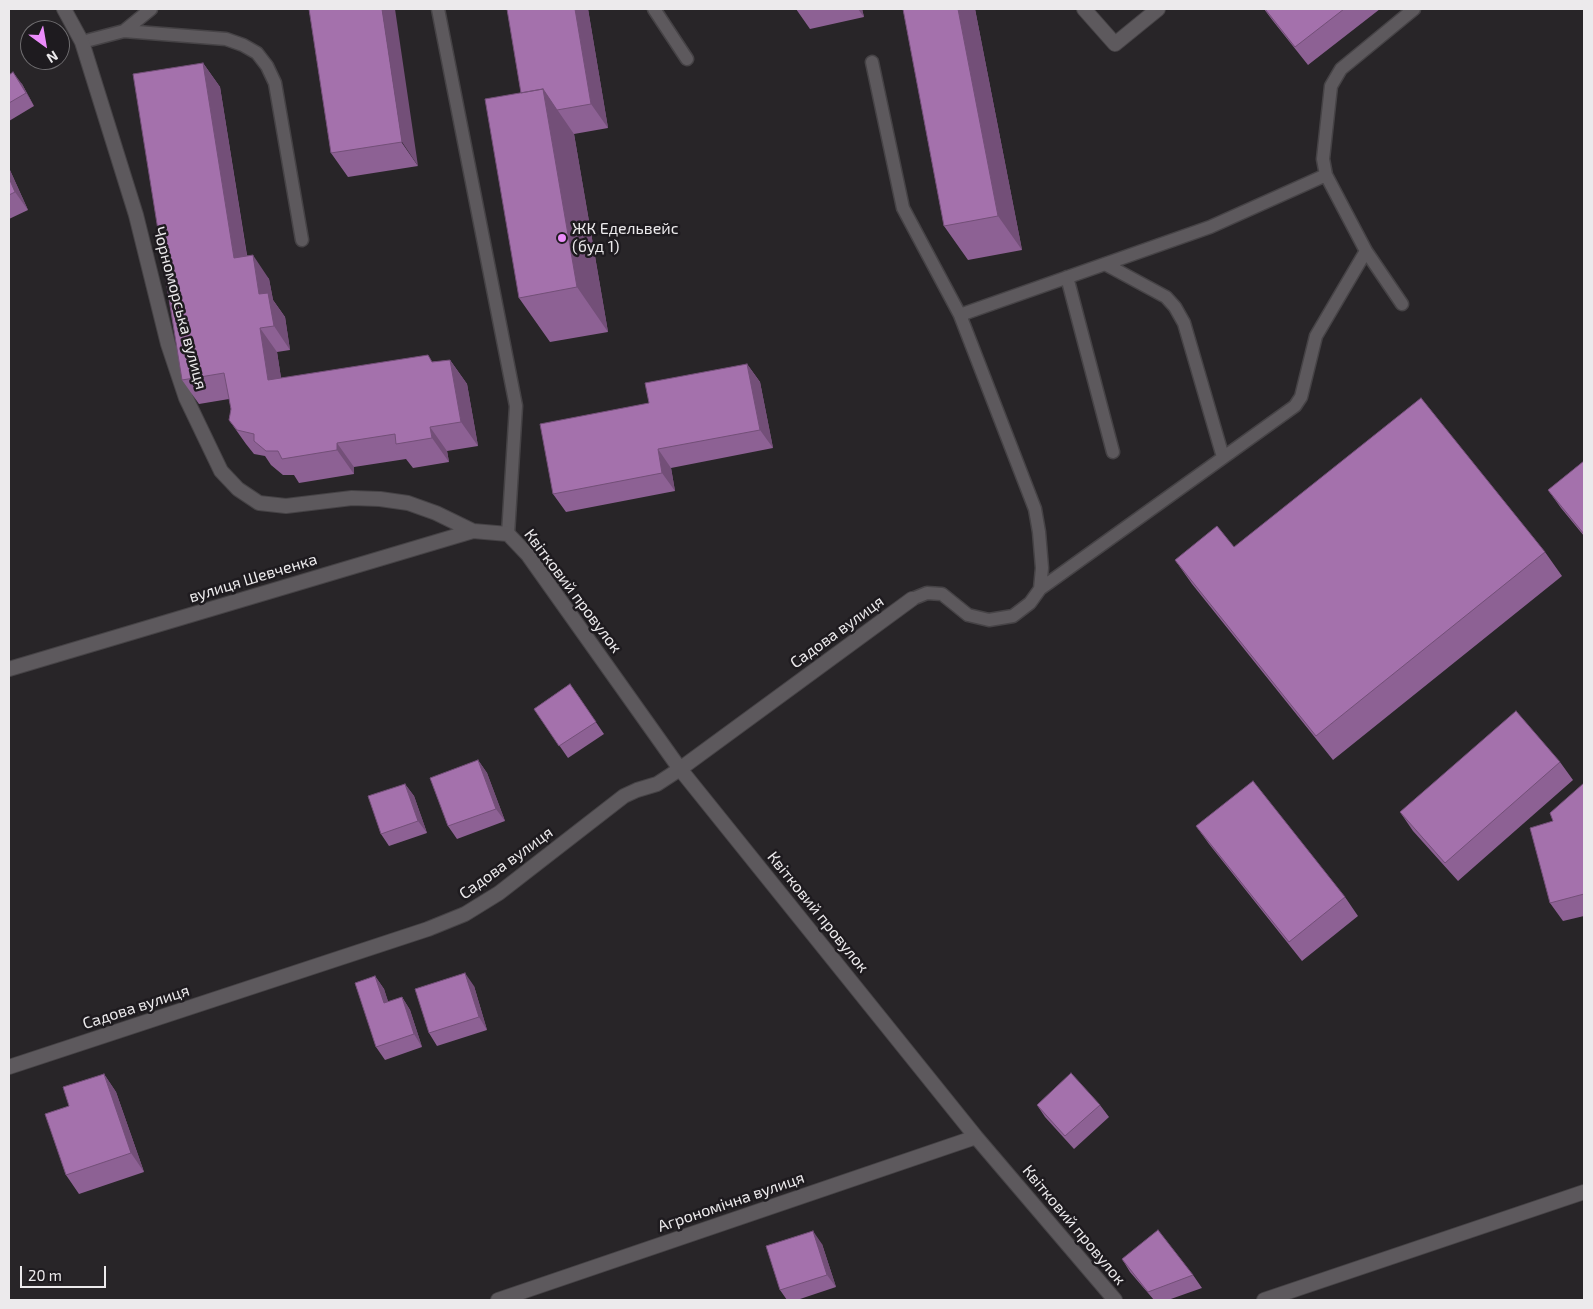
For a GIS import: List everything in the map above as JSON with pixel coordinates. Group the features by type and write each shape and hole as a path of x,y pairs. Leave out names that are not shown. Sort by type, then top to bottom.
{"street":[{"name":"Чорноморська вулиця","path":"64,9 82,42 136,216 168,344 186,398 221,471 238,489 259,502 286,506 352,498 380,499 408,503 436,513 473,531"},
{"path":"1084,9 1115,44 1158,9"},
{"name":"вулиця Шевченка","path":"10,665 473,531 508,534"},
{"name":"Квітковий провулок","path":"508,534 528,554 680,769 976,1137 1115,1300"},
{"name":"Садова вулиця","path":"9,1067 428,929 465,914 499,893 624,796 657,784 680,769 912,598"},
{"name":"Агрономічна вулиця","path":"498,1300 976,1137"},
{"path":"1264,1300 1584,1192"}],"lane":[{"path":"124,31 151,9"},
{"path":"438,9 516,406 508,534"},
{"path":"654,9 687,59"},
{"path":"1402,304 1366,251 1326,175 1323,159 1331,86 1341,69 1414,9"},
{"path":"82,42 124,31 226,39 243,45 256,53 267,66 275,83 302,240"},
{"path":"872,62 903,208 960,315 1035,508 1042,568 1040,589"},
{"path":"960,315 1210,227 1326,175"},
{"path":"912,598 927,593 942,594 968,615 989,620 1013,616 1030,604 1040,589 1295,406 1301,396 1316,336 1366,251"},
{"path":"1105,264 1166,297 1176,307 1184,323 1223,457"},
{"path":"1067,277 1113,452"}],"building":[{"path":"309,9 382,9 402,142 331,153"},
{"path":"507,9 575,9 591,104 557,110 543,89 521,93"},
{"path":"903,9 958,9 998,216 944,226"},
{"path":"1265,9 1344,9 1295,47"},
{"path":"203,63 234,258 253,255 259,294 268,293 274,326 260,328 268,380 428,355 432,362 450,360 461,422 430,427 432,438 396,444 395,434 337,443 337,450 282,459 278,451 266,451 254,441 254,434 237,430 229,420 231,409 224,373 182,380 133,74"},
{"path":"13,72 26,93 9,103 9,75"},
{"path":"543,89 577,287 519,298 485,99"},
{"path":"9,178 15,192 9,195"},
{"path":"747,364 760,430 658,449 662,473 553,494 540,424 649,403 645,383"},
{"path":"1421,398 1545,552 1316,736 1175,560 1217,526 1234,547"},
{"path":"1584,461 1584,534 1548,490"},
{"path":"570,684 596,722 559,746 534,709"},
{"path":"1516,711 1560,762 1445,863 1400,812"},
{"path":"478,760 496,809 448,826 430,778"},
{"path":"1253,781 1345,897 1289,942 1196,826"},
{"path":"1584,783 1584,894 1550,903 1530,828 1553,821 1550,813"},
{"path":"405,784 418,821 381,834 368,796"},
{"path":"465,973 479,1017 429,1033 415,989"},
{"path":"375,976 384,1003 402,997 414,1034 376,1047 355,983"},
{"path":"1071,1073 1100,1105 1065,1136 1037,1105"},
{"path":"104,1074 131,1153 66,1175 45,1114 69,1106 63,1087"},
{"path":"1158,1230 1193,1275 1148,1292 1122,1259"},
{"path":"813,1231 827,1275 780,1290 766,1246"}],"place":[{"name":"ЖК Едельвейс (буд 1)","path":"562,238"}]}
